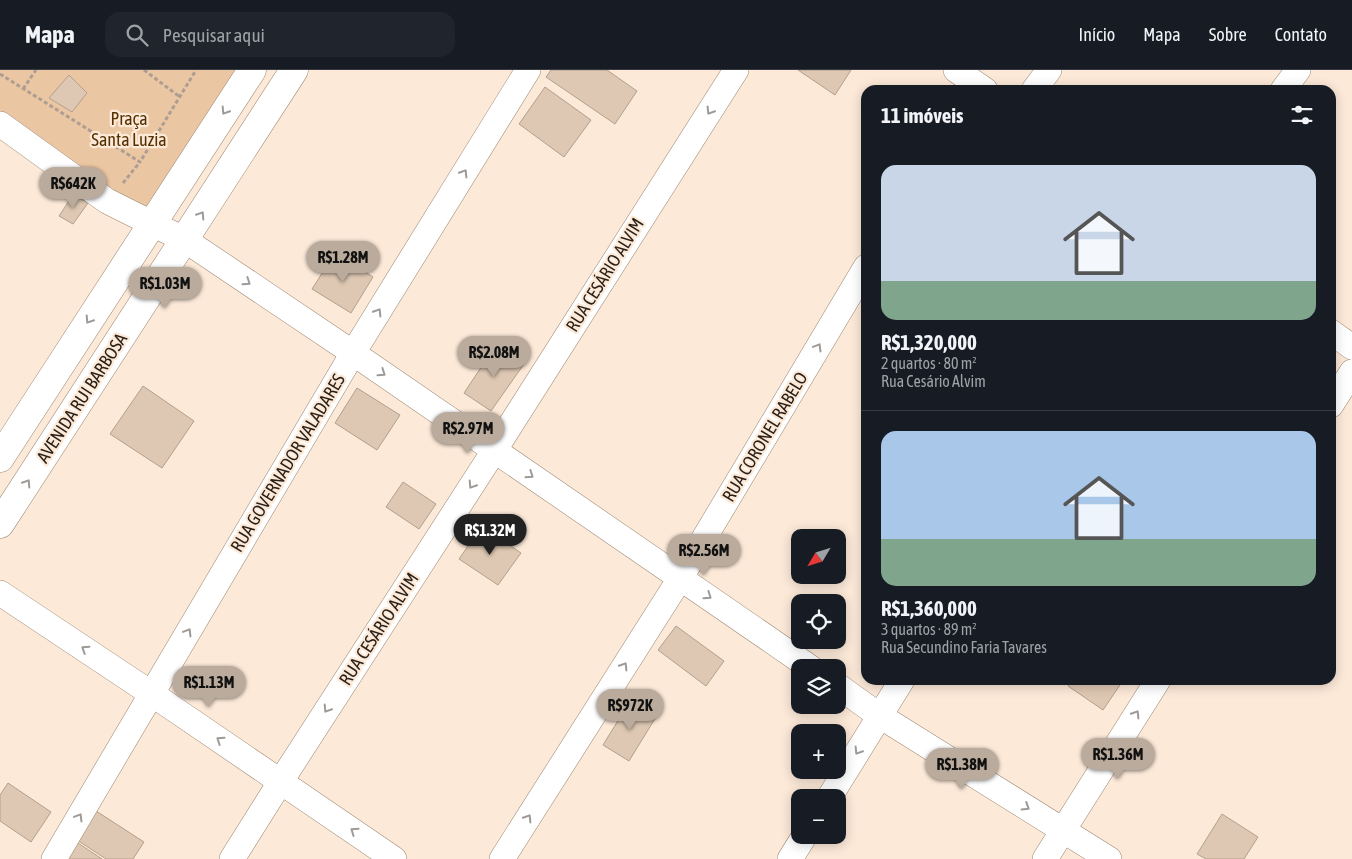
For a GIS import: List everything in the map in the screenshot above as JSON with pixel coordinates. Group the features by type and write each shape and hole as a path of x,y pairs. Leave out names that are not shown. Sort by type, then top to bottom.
{"street":[{"name":"AVENIDA RUI BARBOSA","path":"0,458 252,70"},
{"name":"AVENIDA RUI BARBOSA","path":"0,524 294,70"},
{"name":"RUA GOVERNADOR VALADARES","path":"54,859 353,353 528,70"},
{"name":"RUA CESÁRIO ALVIM","path":"232,859 736,70"},
{"path":"956,70 974,85"},
{"path":"1038,85 1049,70"},
{"path":"1287,85 1298,70"},
{"path":"0,124 108,201 185,240 353,353 798,659"},
{"name":"RUA CORONEL RABELO","path":"502,859 680,577 861,276"},
{"path":"1336,336 1352,347"},
{"path":"1336,397 1352,372"},
{"path":"0,593 394,859"},
{"path":"834,789 899,685"},
{"path":"1044,859 1155,685"},
{"path":"846,692 880,716 1109,859"},
{"path":"790,859 799,844"}],"path":[{"path":"23,89 36,70"},
{"path":"144,70 180,97"},
{"path":"0,74 140,162 196,70"}],"green space":[{"name":"Praça Santa Luzia","path":"0,70 240,70 146,213 0,115"}],"building":[{"path":"551,70 607,70 637,91 615,124 546,77"},
{"path":"798,70 851,70 835,95"},
{"path":"69,75 87,93 72,112 49,98"},
{"path":"545,87 591,120 564,157 519,124"},
{"path":"73,195 88,203 73,224 59,216"},
{"path":"335,253 373,277 351,313 312,289"},
{"path":"496,345 524,364 491,411 464,393"},
{"path":"143,386 194,421 162,468 110,434"},
{"path":"357,388 400,415 377,450 335,423"},
{"path":"403,482 436,504 419,529 386,507"},
{"path":"482,526 521,553 498,585 459,559"},
{"path":"676,626 724,661 706,686 658,650"},
{"path":"1069,685 1120,685 1103,710"},
{"path":"630,701 656,717 629,761 603,745"},
{"path":"8,783 51,812 31,842 0,821 0,795"},
{"path":"93,809 144,842 133,859 106,859 74,838"},
{"path":"1222,814 1258,837 1244,859 1206,859 1197,854"},
{"path":"75,841 102,859 64,859"}]}
